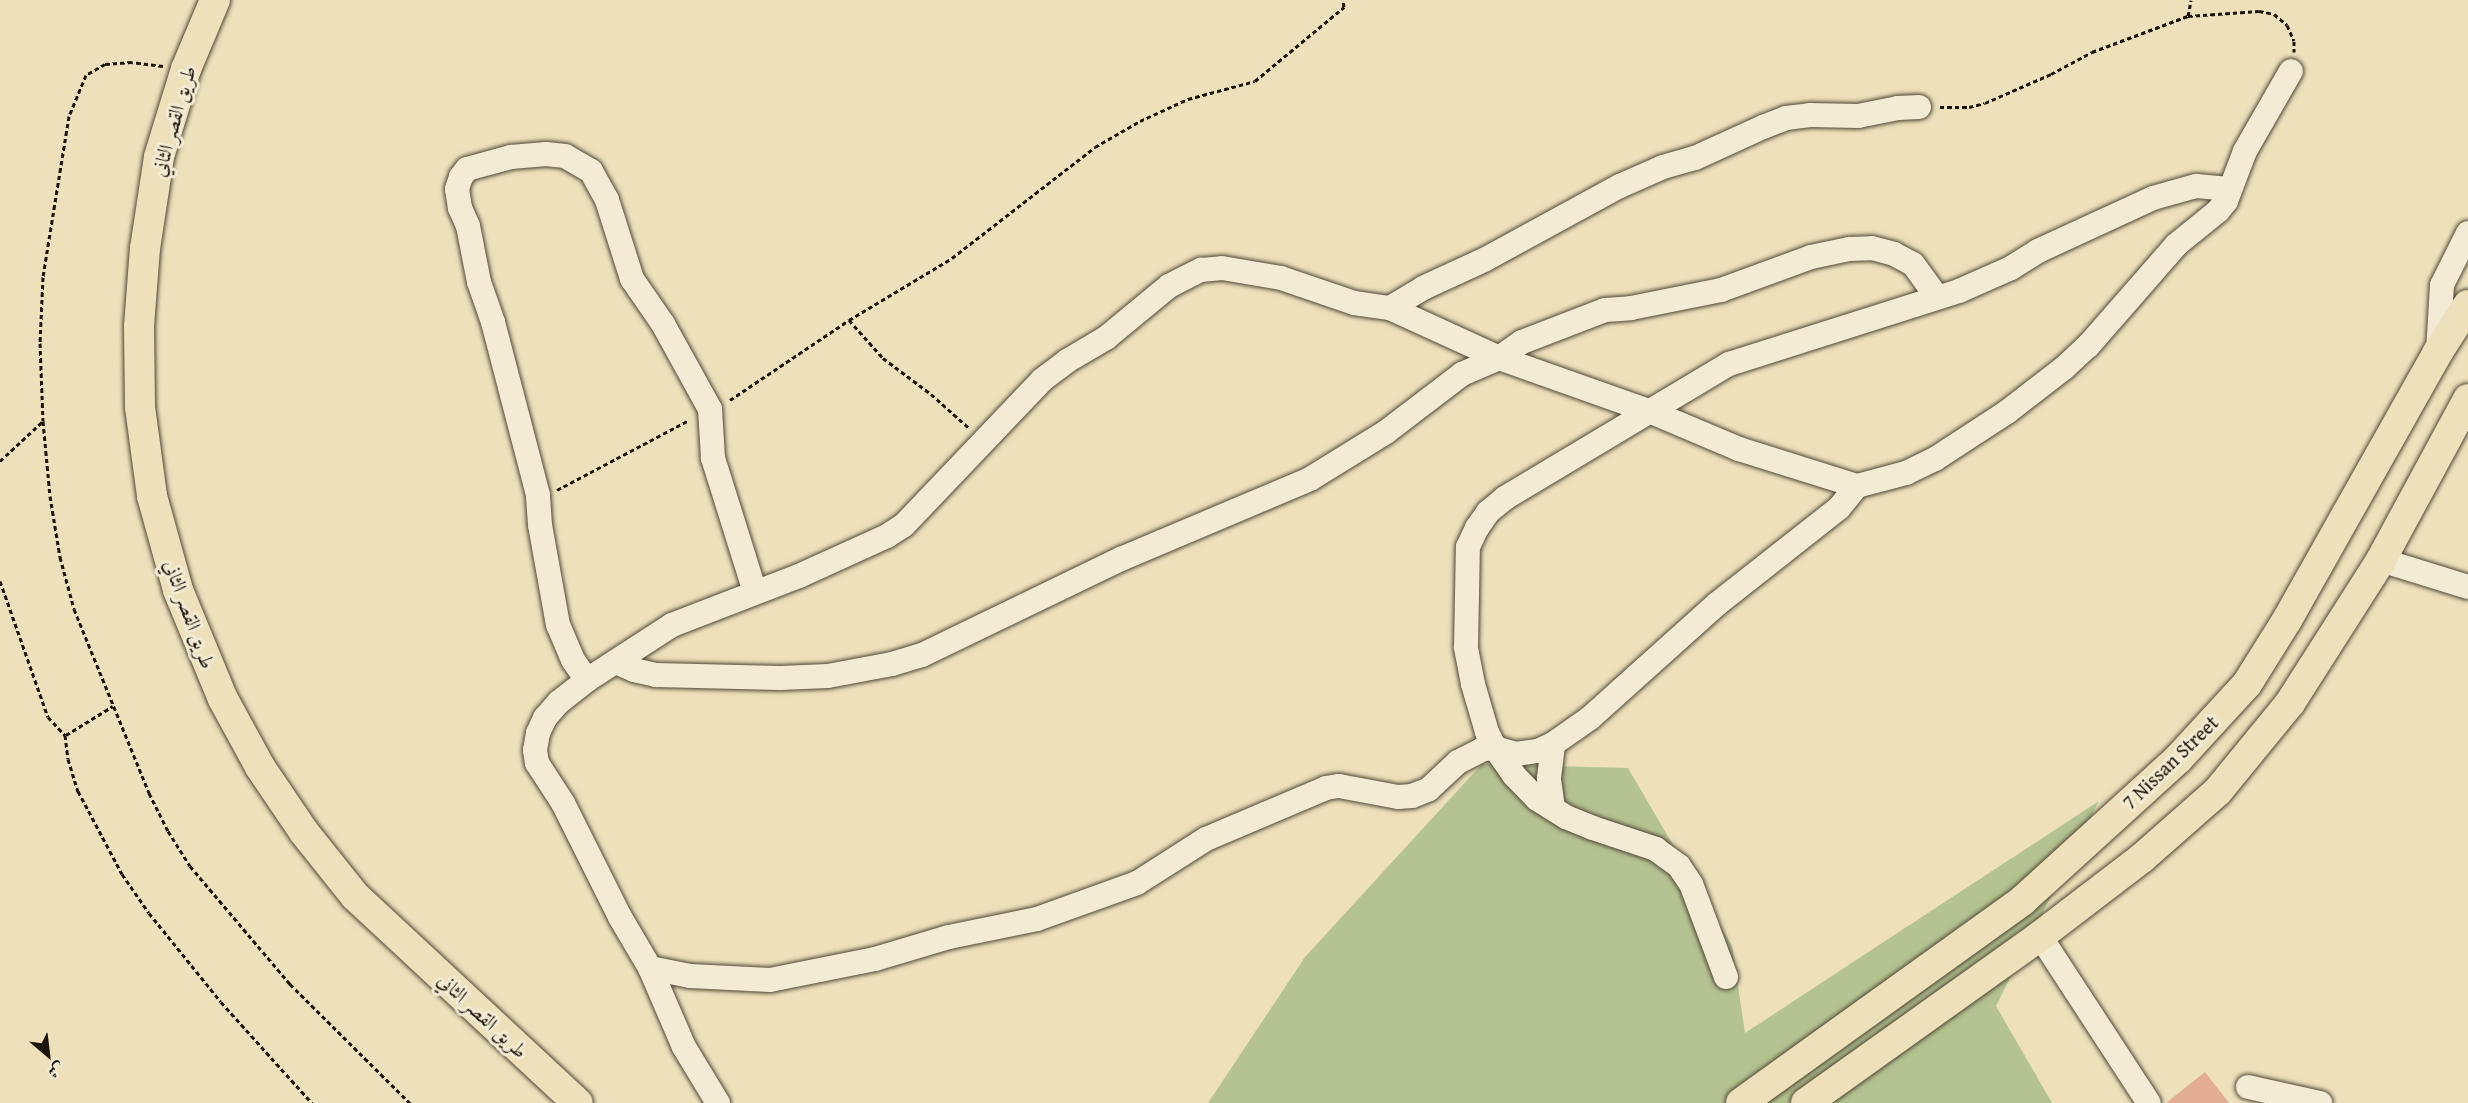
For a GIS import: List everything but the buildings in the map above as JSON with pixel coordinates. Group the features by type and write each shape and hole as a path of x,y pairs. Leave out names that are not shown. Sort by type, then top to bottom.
{"main road":[{"name":"طريق القصر الثاني","path":"215,0 186,69 159,158 145,248 139,326 140,407 152,496 178,590 223,699 260,767 304,832 355,896 578,1103"},
{"name":"7 Nissan Street","path":"1741,1103 2023,900 2178,759 2247,684 2287,620 2438,352 2468,305"},
{"path":"1806,1103 2040,936 2142,858 2218,791 2290,704 2381,560 2468,399"}],"street":[{"path":"718,1103 684,1047 650,968 615,909 563,803 537,763 535,750 538,733 545,718 559,702 587,680 672,625 789,580 887,536 917,512 1041,380 1067,361 1106,338 1169,286 1201,270 1222,268 1245,270 1281,278 1354,303 1390,308 1499,358 1649,411 1739,449 1857,486 1906,473 1935,459 2007,412 2064,369 2110,323 2176,245 2226,201 2245,151 2291,71"},
{"path":"1390,308 1423,288 1484,260 1533,231 1620,186 1663,167 1695,158 1786,118 1810,115 1858,116 1898,108 1918,107"},
{"path":"587,680 573,660 558,625 540,525 538,495 493,321 479,282 468,226 460,208 457,189 467,169 511,157 546,154 565,156 591,171 607,200 632,279 663,324 710,410 713,458 755,592"},
{"path":"1726,977 1691,884 1670,856 1593,828 1537,799 1524,786 1487,732 1473,684 1466,647 1468,547 1488,512 1505,498 1701,379 1744,358 1959,291 2011,268 2038,251 2153,198 2196,186 2230,189"},
{"path":"2438,352 2442,285 2468,234"},
{"path":"616,662 634,670 656,675 780,678 828,676 922,655 1121,559 1310,479 1386,432 1455,379 1499,358 1522,342 1590,314 1721,290 1811,257 1849,249 1872,248 1894,254 1913,264 1937,297"},
{"path":"650,968 690,976 770,980 875,959 949,937 1037,919 1137,883 1206,839 1326,788 1356,788 1398,797 1419,794 1470,753 1496,748 1516,754 1527,753 1553,744 1590,718 1717,604 1839,508 1857,486"},
{"path":"2381,560 2468,587"},
{"path":"1553,744 1549,778 1553,808"},
{"path":"2040,936 2149,1103"},
{"path":"2248,1087 2320,1103"}],"path":[{"path":"538,495 545,495 566,485 721,406 849,320 952,258 1095,147 1140,121 1188,99 1255,81 1344,7 1343,0"},
{"path":"2188,16 2191,0"},
{"path":"1918,107 1969,107 1985,103 2051,74 2092,52 2188,16 2259,11 2274,14 2287,25 2294,41 2295,58 2291,71"},
{"path":"186,69 132,62 105,64 86,75 69,116 43,277 40,343 43,421 50,496 60,557 74,609 113,706 154,803 190,866 291,984 410,1103"},
{"path":"849,320 883,358 931,394 984,442"},
{"path":"0,460 43,421"},
{"path":"0,581 48,717 65,735 68,759 78,791 129,884 148,913 221,1002 312,1103"},
{"path":"65,735 113,706"}],"green space":[{"path":"1482,764 1628,768 1732,946 1745,1033 2099,801 1996,1006 2052,1103 1208,1103 1305,957"}]}
